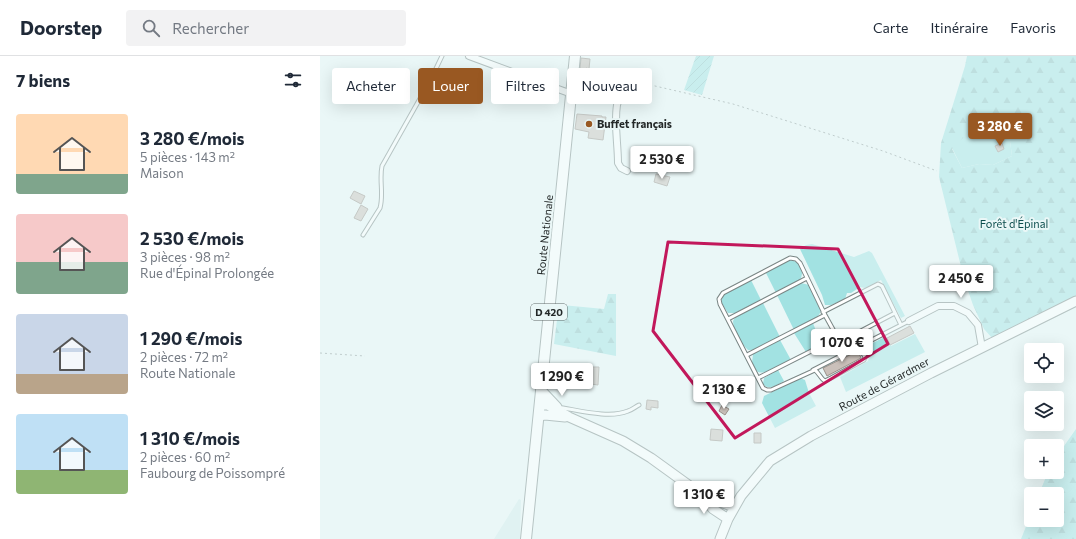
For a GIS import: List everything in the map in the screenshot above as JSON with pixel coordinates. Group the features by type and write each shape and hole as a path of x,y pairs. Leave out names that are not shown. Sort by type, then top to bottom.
{"main road":[{"name":"Route Nationale","path":"575,68 576,56"},
{"name":"Route Nationale","path":"539,416 571,104"},
{"name":"Route de Gérardmer","path":"720,539 734,507 770,460 931,373 1076,301"},
{"path":"542,390 569,417"},
{"path":"540,405 548,405 569,417 623,441 698,492 734,507"},
{"path":"539,416 569,417"},
{"name":"D 420","path":"526,539 539,416"},
{"path":"698,492 713,509 728,519"}],"street":[{"path":"469,56 567,92"},
{"path":"618,104 618,163 621,168 627,171"},
{"path":"909,321 938,306 954,306 968,313 978,324 982,348"}],"lane":[{"path":"363,236 382,203 380,175 382,166 431,79 442,56"},
{"path":"846,353 798,261 793,258 790,258 723,293 719,300 763,388 767,390 771,390 811,371 909,321"},
{"path":"728,319 807,278"},
{"path":"747,355 878,284 882,286 901,325"},
{"path":"840,342 895,314"},
{"path":"758,378 837,338"},
{"path":"811,371 815,370 819,373 823,380 826,381 864,360 865,357 859,347"},
{"path":"558,407 600,414 615,414 628,411 639,405"}],"path":[{"path":"652,85 733,104 884,151 937,171"},
{"path":"320,353 365,356"}],"highlighted area":[{"path":"668,242 838,249 888,344 735,438 653,331"}],"shaded area":[{"path":"519,499 521,500 520,539 494,539"}],"green space":[{"path":"696,56 714,56 702,95 684,90"},
{"name":"Forêt d'Épinal","path":"967,56 1076,56 1076,306 993,339 984,329 973,305 964,279 939,177 941,143","holes":["979,122 989,131 1009,133 1012,156 993,165 979,164 962,168 952,149"]},
{"path":"979,122 989,131 1009,133 1012,156 993,165 979,164 962,168 952,148"},
{"path":"812,244 854,257 869,251 872,253 905,316 901,318 881,280 865,288 860,287 851,293 847,293 845,299 831,305 825,305 822,295 800,249 806,245"},
{"path":"789,260 796,262 801,268 801,278 799,281 776,293 766,273"},
{"path":"751,280 761,300 735,313 728,313 721,302 724,294"},
{"path":"801,283 809,285 821,310 820,314 814,320 794,330 777,295"},
{"path":"608,294 616,294 616,356 554,344 557,320 562,305 604,309"},
{"path":"763,303 780,337 753,350 748,350 738,336 734,328 733,321 736,316"},
{"path":"813,323 821,345 806,352 794,333"},
{"path":"915,334 925,352 846,392 840,377 868,361 869,358 866,356 864,351 866,346 886,337 891,346"},
{"path":"780,340 791,360 769,371 757,371 752,363 753,354"},
{"path":"778,370 784,381 776,386 765,386 763,384 764,378"},
{"path":"800,378 805,380 809,393 816,406 775,428 762,403 764,396"},
{"path":"1076,429 1076,539 1021,539 1026,527 1064,527 1064,487 1042,487 1045,479 1064,479 1064,446"}],"building":[{"path":"581,58 590,59 589,68 580,68"},
{"path":"577,114 606,117 603,140 588,138 589,132 575,129"},
{"path":"1002,143 1004,149 998,152 995,146"},
{"path":"656,174 670,177 667,186 654,182"},
{"path":"354,191 365,196 361,204 350,198"},
{"path":"361,205 368,209 361,221 354,218"},
{"path":"910,326 914,333 890,345 887,338"},
{"path":"858,351 861,358 827,376 823,368"},
{"path":"592,367 599,367 598,385 591,384"},
{"path":"647,400 658,401 658,408 651,407 651,410 646,409"},
{"path":"722,405 729,409 725,415 719,411"},
{"path":"711,429 723,430 722,441 710,440"},
{"path":"754,433 761,433 761,443 754,443"}],"place":[{"name":"Buffet français","path":"589,124"}]}
